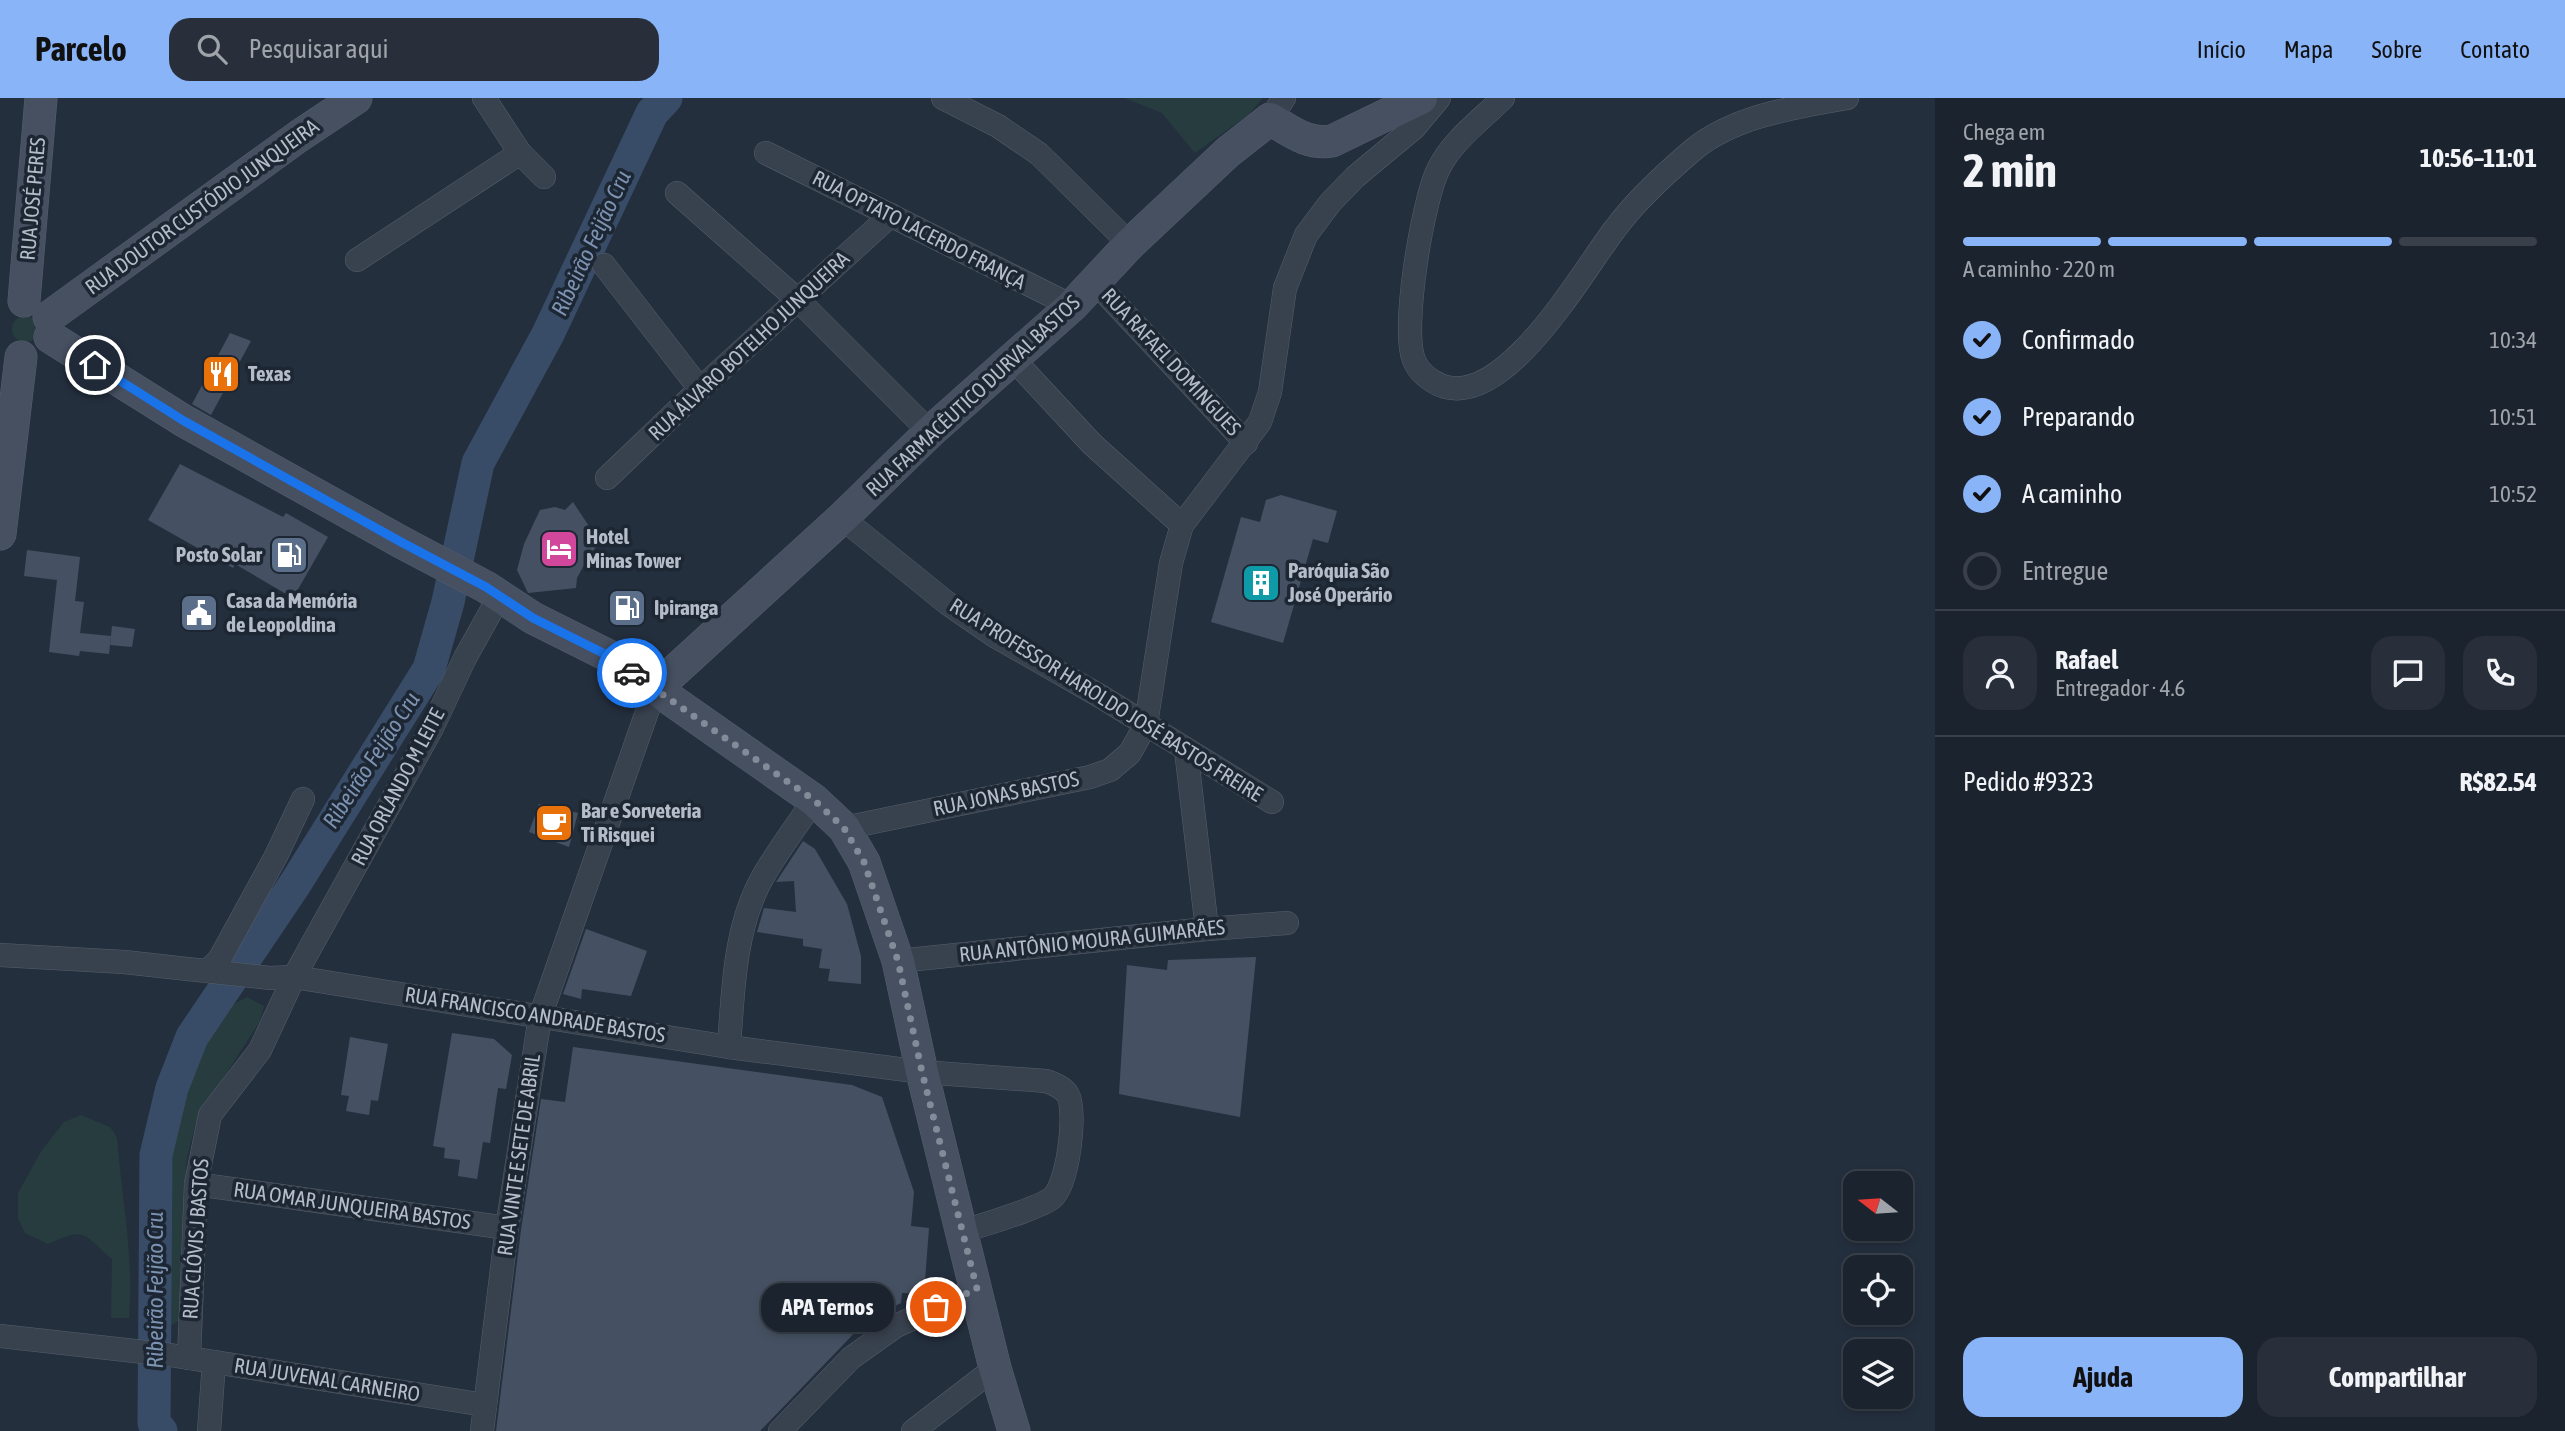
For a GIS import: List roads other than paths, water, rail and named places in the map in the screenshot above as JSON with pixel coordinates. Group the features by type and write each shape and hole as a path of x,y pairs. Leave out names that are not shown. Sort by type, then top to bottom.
{"main road":[{"name":"RUA JOSÉ PERES","path":"31,317 41,98"},
{"name":"RUA DOUTOR CUSTÓDIO JUNQUEIRA","path":"5,348 39,352 31,317 356,98"},
{"path":"1277,108 1317,144 1332,141 1421,98"},
{"name":"RUA FARMACÊUTICO DURVAL BASTOS","path":"656,689 842,518 930,432 1072,306 1130,244 1277,108"},
{"path":"31,317 184,421 493,591 533,618 607,655 814,800 844,828 864,862 898,961 961,1232 1014,1431"},
{"path":"0,534 5,348"}],"street":[{"path":"484,98 520,153 544,177"},
{"path":"943,98 998,126 1039,153 1130,244"},
{"path":"1146,724 1171,564 1182,525 1260,422 1270,392 1285,288 1306,235 1330,203 1355,177 1414,128 1439,98"},
{"path":"1503,98 1440,166 1431,186 1418,255 1409,338 1413,359 1423,375 1440,385 1457,389 1473,385 1499,372 1539,336 1616,227 1695,149 1734,125 1847,98"},
{"path":"357,260 520,153"},
{"name":"RUA OPTATO LACERDO FRANÇA","path":"766,153 1072,306"},
{"path":"677,193 799,301 930,432"},
{"name":"RUA ÁLVARO BOTELHO JUNQUEIRA","path":"607,478 700,389 891,215"},
{"path":"604,265 700,389"},
{"name":"RUA RAFAEL DOMINGUES","path":"1095,282 1246,443"},
{"path":"1013,359 1092,444 1182,525"},
{"name":"RUA PROFESSOR HAROLDO JOSÉ BASTOS FREIRE","path":"842,518 967,617 1272,803"},
{"name":"RUA ORLANDO M LEITE","path":"294,977 432,728 493,591"},
{"name":"RUA VINTE E SETE DE ABRIL","path":"481,1431 507,1228 540,1017 656,689"},
{"name":"RUA JONAS BASTOS","path":"844,828 1110,770 1130,753 1146,724"},
{"path":"1186,750 1207,929"},
{"path":"214,972 303,799"},
{"path":"729,1047 735,970 760,883 814,800"},
{"name":"RUA ANTÔNIO MOURA GUIMARÃES","path":"898,961 1287,923"},
{"name":"RUA FRANCISCO ANDRADE BASTOS","path":"0,955 124,962 270,978 294,977 729,1047 922,1072 1046,1082 1066,1092 1071,1104 1067,1167 1062,1185 1056,1194 1049,1200 961,1232"},
{"name":"RUA CLÓVIS J BASTOS","path":"180,1356 196,1184 205,1131 211,1115 260,1050 294,977"},
{"name":"RUA OMAR JUNQUEIRA BASTOS","path":"196,1184 507,1228"},
{"path":"780,1431 851,1358 896,1326 977,1289"},
{"name":"RUA JUVENAL CARNEIRO","path":"0,1336 180,1356 485,1405"},
{"path":"209,1431 214,1362"},
{"path":"913,1431 996,1368"}],"waterway":[{"name":"Ribeirão Feijão Cru","path":"161,1431 154,1423 156,1155 172,1088 192,1037 295,884 429,669 448,602 478,463 548,334 652,113 666,98"}],"place":[{"name":"Texas","path":"221,374"},
{"name":"Hotel Minas Tower","path":"559,549"},
{"name":"Posto Solar","path":"289,555"},
{"name":"Paróquia São José Operário","path":"1261,583"},
{"name":"Ipiranga","path":"627,608"},
{"name":"Casa da Memória de Leopoldina","path":"199,613"},
{"name":"Bar e Sorveteria Ti Risquei","path":"554,823"},
{"name":"APA Ternos","path":"936,1307"}]}
